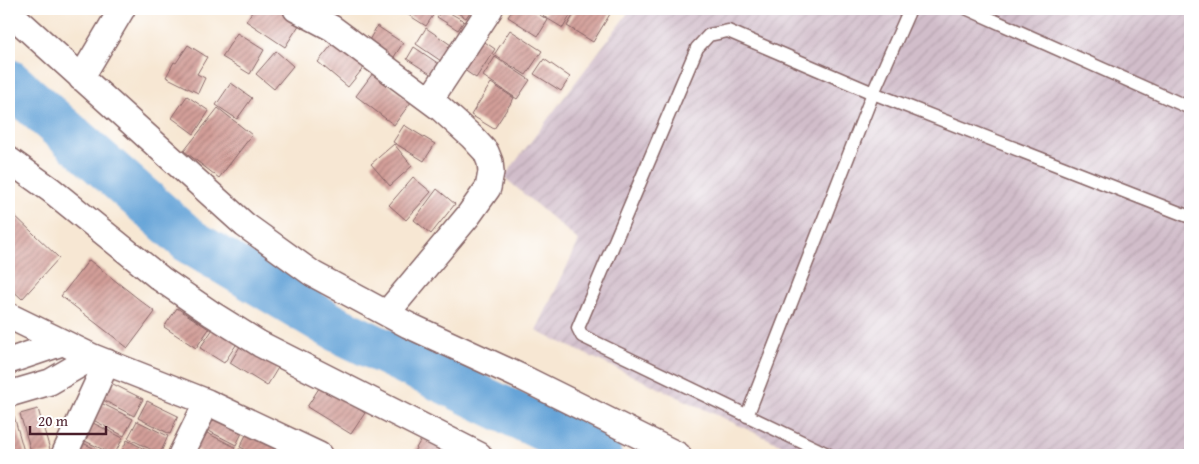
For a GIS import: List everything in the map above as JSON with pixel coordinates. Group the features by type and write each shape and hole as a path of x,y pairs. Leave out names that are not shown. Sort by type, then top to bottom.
{"street":[{"path":"81,78 122,9"},
{"path":"296,9 332,28 430,100 454,120 486,152 492,172 488,188 468,216 386,313"},
{"path":"430,100 490,9"},
{"path":"9,12 269,244 313,274 386,313 678,455"},
{"path":"9,160 50,190 161,279 212,314 260,344 479,455"},
{"path":"9,316 100,360 207,402 304,452"},
{"path":"9,361 62,343"},
{"path":"9,394 50,382 100,360"},
{"path":"64,455 100,360"},
{"path":"181,455 207,402"}],"lane":[{"path":"747,416 873,93 910,9"},
{"path":"968,9 1190,108"},
{"path":"829,455 582,336 578,328 697,48 709,35 728,31 873,93 1190,217"}],"shaded area":[{"path":"631,9 1190,9 1190,455 803,455 536,331 579,241 504,177"}],"building":[{"path":"254,9 288,9 303,19 285,47 246,21"},
{"path":"399,9 433,9 436,11 426,26"},
{"path":"443,9 464,21 458,30 437,17"},
{"path":"451,9 472,9 466,18"},
{"path":"513,9 530,9 548,20 538,36 508,17"},
{"path":"548,9 574,9 563,28 543,16"},
{"path":"577,9 602,9 610,14 593,42 567,26"},
{"path":"377,26 403,43 392,60 367,44"},
{"path":"426,28 451,45 441,61 416,44"},
{"path":"510,30 542,51 526,75 494,55"},
{"path":"237,33 264,50 250,74 222,57"},
{"path":"476,36 495,49 476,78 457,65"},
{"path":"335,41 365,66 348,87 318,62"},
{"path":"188,45 207,57 197,74 205,78 198,93 166,77 174,62 176,63"},
{"path":"414,47 439,64 432,75 407,59"},
{"path":"276,51 293,66 274,89 256,74"},
{"path":"495,57 530,80 517,99 483,76"},
{"path":"544,59 570,77 561,91 534,74"},
{"path":"373,73 411,102 394,125 356,96"},
{"path":"231,83 252,98 237,119 216,105"},
{"path":"491,83 514,98 494,129 471,115"},
{"path":"187,96 209,111 194,134 172,118"},
{"path":"218,108 252,135 219,178 184,151"},
{"path":"404,125 435,144 424,161 393,142"},
{"path":"394,144 412,166 390,186 371,164"},
{"path":"413,177 431,192 406,220 389,205"},
{"path":"437,189 455,204 431,234 414,220"},
{"path":"9,210 59,258 22,299 9,287"},
{"path":"89,260 155,312 128,348 61,296"},
{"path":"177,308 209,329 196,348 164,327"},
{"path":"217,323 240,339 224,363 200,348"},
{"path":"242,343 279,366 267,386 230,363"},
{"path":"111,383 143,399 134,416 103,400"},
{"path":"321,385 365,413 351,434 307,407"},
{"path":"147,401 178,416 170,434 138,418"},
{"path":"101,403 133,419 124,436 93,420"},
{"path":"38,409 51,453 32,455 20,414"},
{"path":"213,412 245,427 236,445 205,429"},
{"path":"14,416 25,455 9,455 9,417"},
{"path":"137,421 168,436 160,454 128,438"},
{"path":"91,422 123,438 114,455 83,440"},
{"path":"249,429 280,445 275,455 257,455 240,447"},
{"path":"203,431 235,447 231,455 208,455 195,449"},
{"path":"422,438 444,450 441,455 412,455"},
{"path":"127,440 156,455 120,455"},
{"path":"81,442 107,455 75,455"},
{"path":"239,449 251,455 236,455"}],"waterway":[{"path":"9,82 191,242 337,329 599,455"}]}
